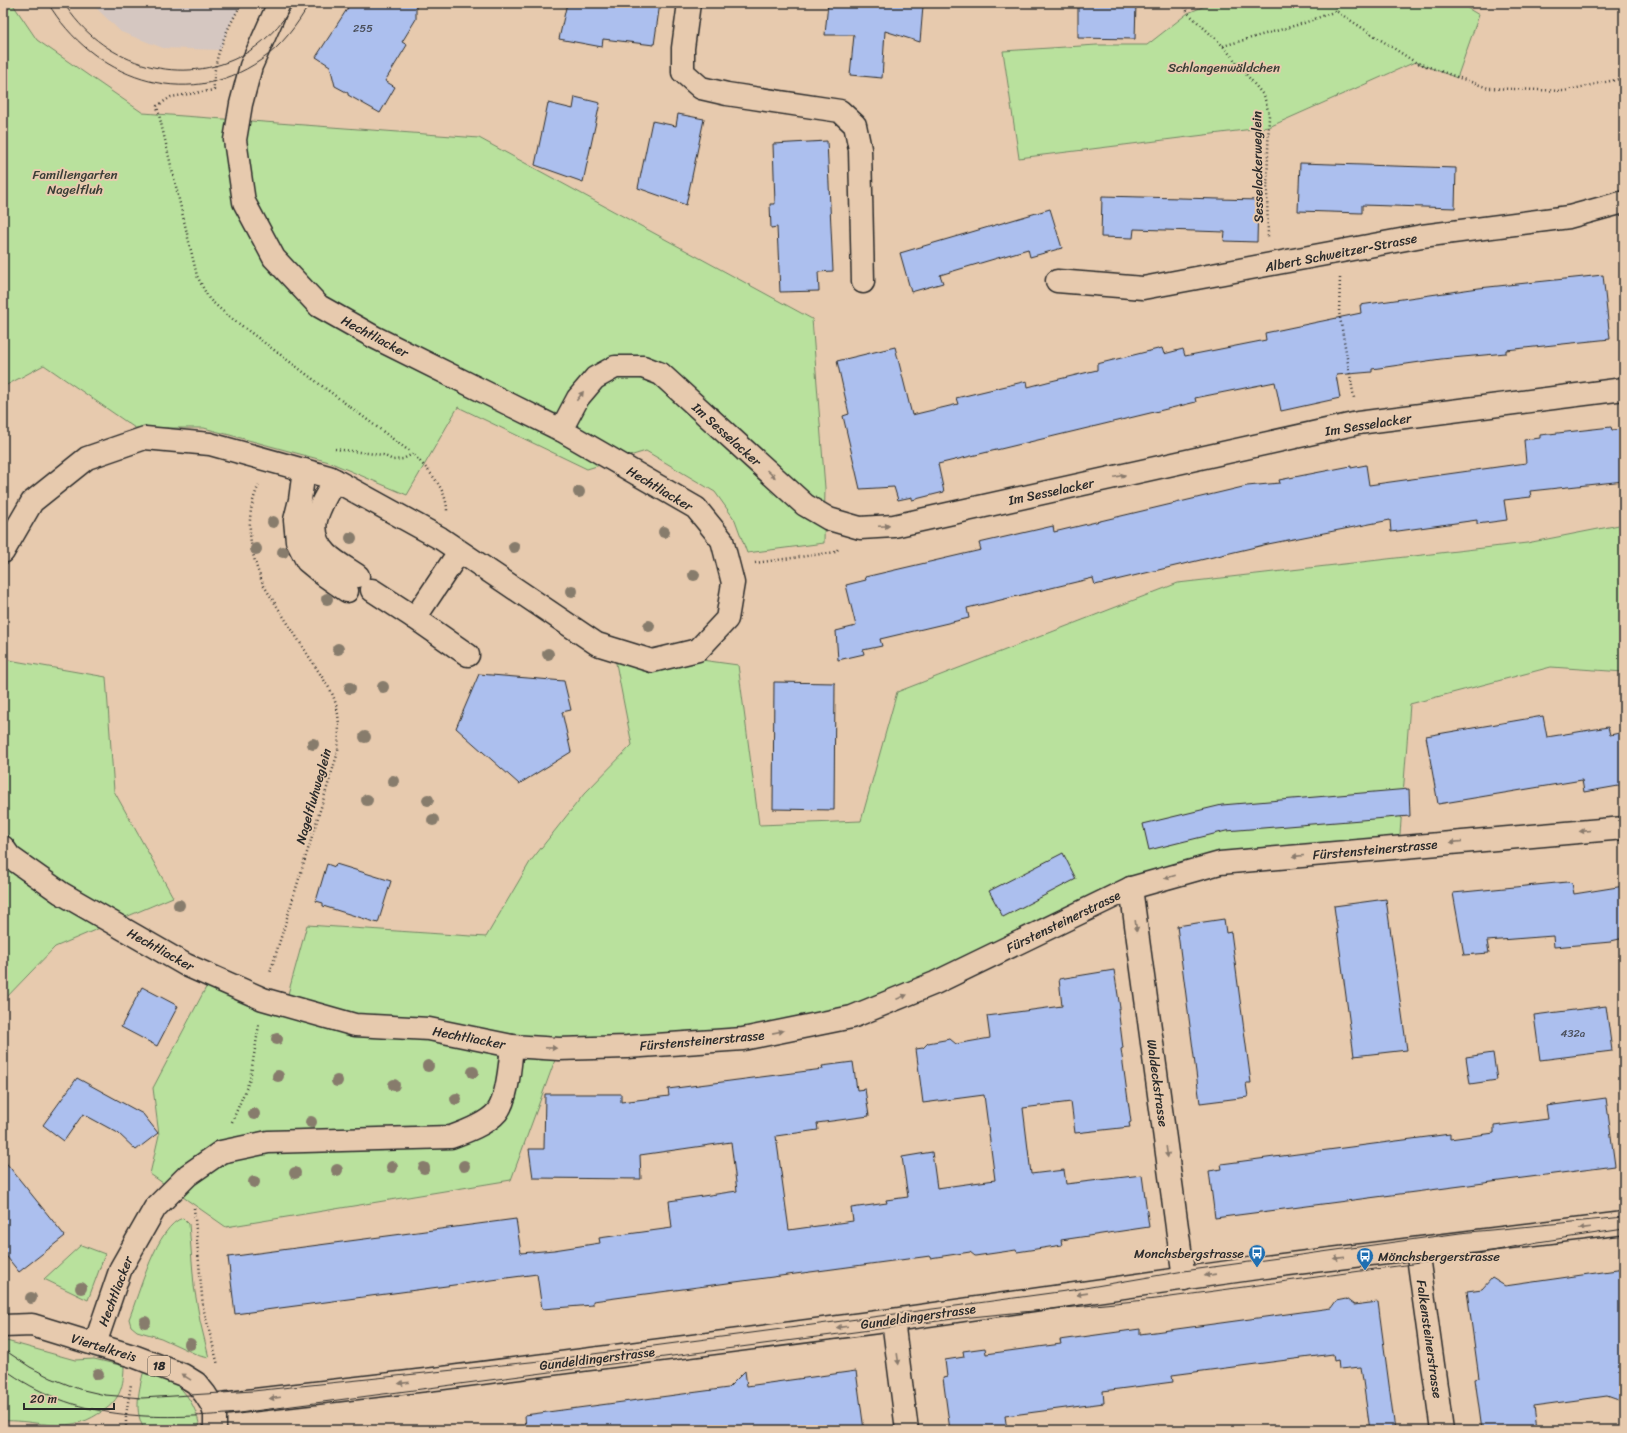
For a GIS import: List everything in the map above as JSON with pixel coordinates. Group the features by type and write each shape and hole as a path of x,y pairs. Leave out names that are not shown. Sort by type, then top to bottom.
{"street":[{"name":"Hechtliacker","path":"3,552 32,502 87,458 145,438 210,444 272,460 335,480 440,538 597,644 652,661 698,650 727,619 733,583 722,540 696,508 561,430 374,337 319,306 274,258 244,202 235,140 241,104 256,53 279,3"},
{"path":"689,3 683,48 683,72 701,88 727,94 840,111 855,125 860,149 863,282"},
{"name":"Albert Schweitzer-Strasse","path":"1057,280 1143,288 1422,236 1569,217 1624,202"},
{"name":"Im Sesselacker","path":"561,430 578,398 596,378 615,367 643,367 661,374 805,505 829,519 860,528 894,526 1358,424 1624,389"},
{"path":"304,470 300,500 295,520 297,541 307,561 324,576 359,586 415,618 468,655"},
{"path":"335,480 321,505 315,521 316,538 327,554 359,586"},
{"path":"415,618 459,552"},
{"name":"Fürstensteinerstrasse","path":"512,1046 558,1049 627,1047 743,1039 852,1017 935,983 1131,888 1220,863 1624,828"},
{"name":"Hechtliacker","path":"3,847 10,857 60,893 186,965 263,999 355,1025 429,1029 512,1046 506,1092 497,1112 478,1127 451,1137 268,1142 222,1152 188,1175 155,1208 121,1268 95,1344"},
{"name":"Waldeckstrasse","path":"1131,888 1184,1279"},
{"name":"Gundeldingerstrasse","path":"212,1405 443,1378 892,1320 1258,1268 1624,1223"},
{"name":"Falkensteinerstrasse","path":"1417,1249 1442,1430"},
{"name":"18","path":"3,1312 32,1325"},
{"path":"892,1320 907,1430"},
{"name":"Viertelkreis","path":"3,1326 32,1325 136,1357 183,1375 196,1384 212,1405 215,1430"}],"path":[{"path":"220,50 230,24 242,3"},
{"name":"Sesselackerweglein","path":"1183,3 1188,13 1223,46 1264,96 1269,114 1267,191 1269,265"},
{"path":"1336,11 1337,3"},
{"path":"1223,46 1304,23 1336,11"},
{"path":"1336,11 1415,62 1488,88 1564,91 1624,78"},
{"path":"1341,252 1339,312 1358,424"},
{"name":"Nagelfluhweglein","path":"222,1152 227,1131 250,1079 263,999 338,752 340,720 337,705 331,692 264,586 256,569 251,546 250,515 258,488 272,460"},
{"path":"729,566 836,552 860,528"},
{"path":"188,1175 195,1216 197,1257 203,1307 218,1365"},
{"path":"126,1430 126,1415 131,1382"}],"shaded area":[{"path":"91,3 242,3 230,24 220,50 163,48 121,32"}],"green space":[{"name":"Familiengarten Nagelfluh","path":"3,3 12,3 37,40 143,113 479,138 812,319 825,488 824,543 747,553 735,520 715,492 646,451 587,469 458,407 407,495 329,462 204,428 135,428 44,365 3,387"},
{"name":"Schlangenwäldchen","path":"1212,3 1459,3 1479,15 1457,78 1415,62 1269,127 1019,158 1003,51 1097,45 1147,45 1188,13"},
{"path":"1624,524 1624,672 1551,667 1410,704 1399,847 1220,863 852,1017 559,1049 511,1180 226,1227 150,1174 159,1135 153,1088 212,976 285,1005 307,925 486,937 530,862 584,794 632,745 613,648 738,665 759,825 861,821 897,692 1178,583 1527,543"},
{"path":"3,659 106,677 114,791 173,897 55,947 3,1001"},
{"path":"183,1218 189,1224 194,1286 200,1321 209,1358 200,1356 161,1338 137,1331 131,1326 129,1319 157,1246 165,1233 174,1223"},
{"path":"81,1245 105,1254 88,1300 44,1279"},
{"path":"3,1340 75,1360 94,1359 124,1366 120,1392 109,1407 81,1422 51,1425 22,1421 3,1421"},
{"path":"144,1370 165,1377 179,1387 189,1399 193,1407 199,1422 200,1430 145,1430 141,1423 138,1409 140,1385"}],"building":[{"path":"351,3 416,3 416,19 402,42 407,45 385,81 395,87 380,113 335,86 330,66 316,57"},
{"path":"567,3 660,3 654,45 603,39 602,47 559,39"},
{"path":"828,3 882,3 923,6 920,42 885,31 882,78 850,75 854,35 825,35"},
{"path":"1078,3 1136,3 1135,39 1078,38"},
{"path":"575,97 600,103 583,182 535,165 548,103 573,109"},
{"path":"678,114 704,119 686,205 638,188 652,121 676,126"},
{"path":"827,141 833,271 818,272 819,291 780,292 777,227 771,228 770,204 775,204 773,144"},
{"path":"1300,163 1456,168 1455,208 1362,205 1362,213 1298,211"},
{"path":"1102,196 1258,200 1257,242 1224,241 1225,232 1134,229 1133,238 1101,237"},
{"path":"1050,209 1062,248 1030,257 1028,249 940,275 943,283 911,292 900,253"},
{"path":"1603,275 1610,339 1506,350 1506,353 1441,359 1372,369 1372,372 1336,375 1340,398 1281,411 1275,382 1195,398 1196,402 938,464 944,492 912,500 912,497 898,500 894,487 860,489 843,416 849,414 837,361 895,347 912,415 958,404 956,398 1027,381 1028,387 1097,370 1097,364 1162,348 1164,354 1183,349 1185,356 1266,340 1265,333 1361,313 1360,305 1479,288"},
{"path":"1611,427 1612,430 1624,429 1624,481 1530,491 1531,497 1504,500 1507,520 1477,524 1477,520 1391,532 1390,520 1268,544 1095,585 1093,578 967,608 969,618 880,639 882,646 863,650 864,654 838,660 836,631 856,626 846,585 866,580 865,577 981,550 979,543 1053,526 1054,532 1247,486 1280,483 1279,480 1351,466 1351,468 1366,465 1369,485 1526,463 1524,440 1540,438 1540,435"},
{"path":"479,674 564,681 571,710 562,712 571,752 519,784 456,728"},
{"path":"774,682 835,683 834,810 773,809"},
{"path":"1543,716 1547,737 1608,727 1610,735 1624,732 1624,785 1584,792 1582,780 1438,804 1426,736"},
{"path":"1409,789 1410,816 1226,831 1149,850 1143,824 1222,805"},
{"path":"1063,853 1076,879 1003,917 989,891"},
{"path":"327,864 335,867 336,864 391,881 378,923 323,906 323,903 316,901"},
{"path":"1567,882 1572,883 1574,894 1624,886 1624,938 1611,942 1554,947 1553,936 1487,941 1489,953 1464,955 1453,893"},
{"path":"1386,899 1407,1050 1354,1056 1334,906"},
{"path":"1224,919 1226,933 1231,932 1251,1083 1246,1083 1248,1097 1200,1103 1177,926"},
{"path":"1114,970 1120,1008 1118,1008 1123,1048 1121,1049 1131,1122 1129,1123 1130,1127 1075,1133 1071,1102 1023,1108 1031,1174 1064,1170 1066,1184 1142,1175 1149,1227 1061,1240 1062,1245 1017,1252 1016,1250 975,1256 970,1252 930,1258 930,1256 593,1301 593,1305 542,1309 537,1274 235,1314 228,1257 516,1219 521,1253 554,1250 600,1243 599,1238 672,1228 669,1201 737,1191 731,1142 640,1155 641,1179 533,1178 529,1149 544,1149 545,1094 621,1094 621,1102 669,1096 668,1089 823,1069 822,1066 853,1062 857,1090 865,1089 869,1116 817,1123 818,1130 776,1136 789,1230 853,1221 851,1208 887,1203 886,1200 908,1197 902,1157 932,1152 937,1188 995,1180 984,1095 923,1103 916,1049 923,1048 928,1043 950,1039 956,1044 990,1038 987,1016 1062,1006 1059,979"},
{"path":"142,987 178,1006 157,1046 121,1027"},
{"path":"1606,1006 1612,1051 1540,1060 1534,1015"},
{"path":"1493,1053 1497,1080 1470,1084 1466,1057"},
{"path":"77,1078 143,1114 158,1133 136,1150 118,1133 83,1114 64,1141 43,1125"},
{"path":"1606,1098 1615,1166 1215,1218 1209,1171 1222,1169 1221,1164 1450,1134 1450,1139 1494,1133 1494,1126 1548,1119 1546,1106"},
{"path":"3,1159 65,1236 19,1272 3,1252"},
{"path":"1624,1269 1624,1402 1607,1396 1533,1406 1536,1430 1482,1430 1475,1379 1479,1378 1467,1291 1482,1289 1492,1278 1505,1286"},
{"path":"1346,1299 1354,1305 1378,1302 1395,1430 1370,1430 1361,1367 1339,1369 1338,1360 1334,1361 1333,1354 1172,1375 1173,1382 1103,1391 1104,1403 1005,1416 1007,1430 950,1430 943,1378 947,1377 945,1360 964,1357 963,1351 985,1348 986,1354 1061,1344 1060,1340 1140,1329 1140,1334 1331,1308 1336,1301"},
{"path":"745,1371 747,1386 856,1371 864,1430 526,1430 525,1415 728,1388"}],"tram line":[{"path":"48,3 67,29 89,51 115,68 142,79 172,85 202,84 232,76 261,60 282,42 300,19 310,3"},
{"path":"64,3 79,24 98,41 119,54 141,64 165,69 190,70 215,66 239,57 256,47 271,34 295,3"},
{"path":"3,1349 30,1367 51,1378 79,1389 105,1395 142,1398 253,1391 540,1361 1073,1290 1184,1271 1460,1233 1624,1217"},
{"path":"3,1368 30,1386 58,1399 87,1408 116,1413 176,1417 239,1413 961,1318 1156,1299 1463,1257 1538,1242 1624,1229"}],"place":[{"name":"Monchsbergstrasse","path":"1257,1268"},
{"name":"Mönchsbergerstrasse","path":"1365,1271"}]}
